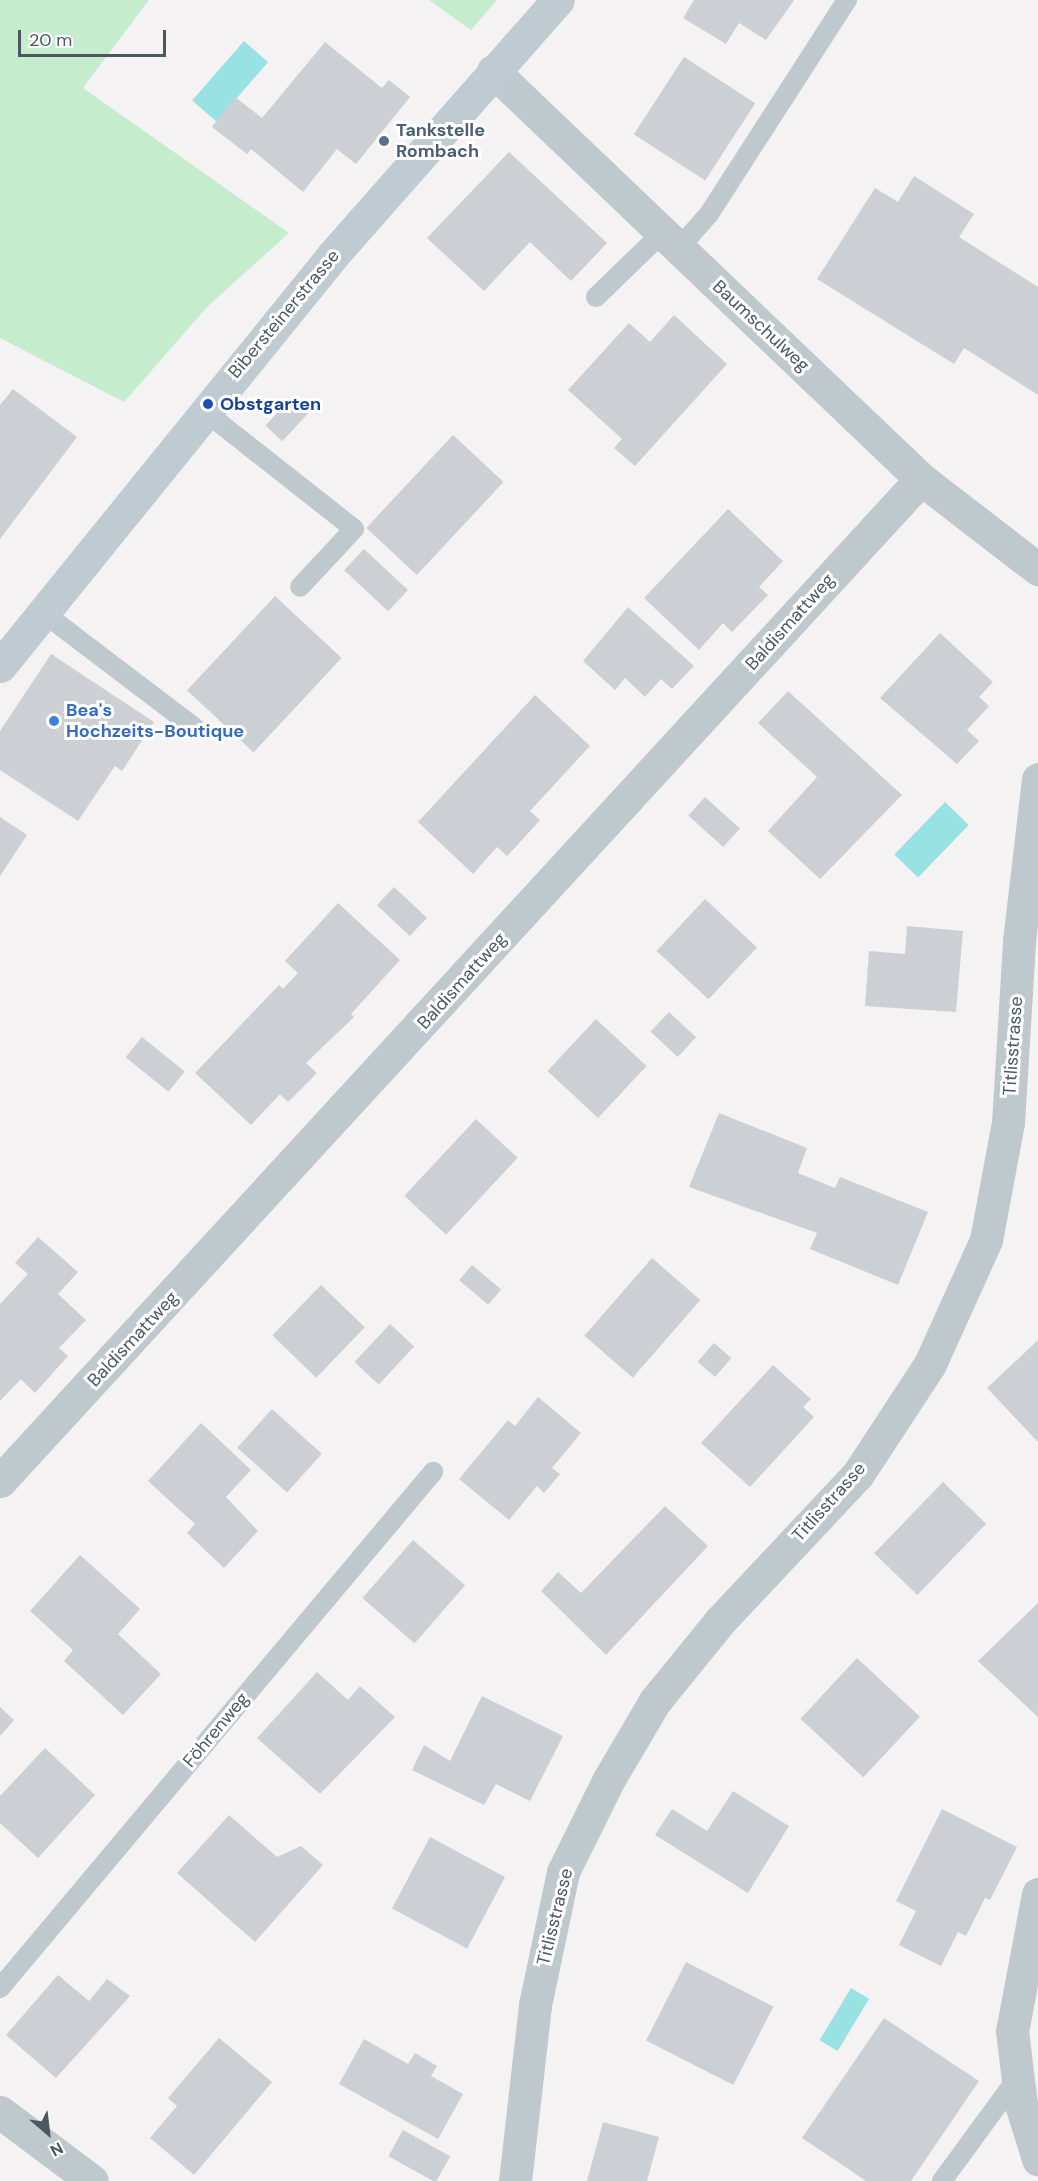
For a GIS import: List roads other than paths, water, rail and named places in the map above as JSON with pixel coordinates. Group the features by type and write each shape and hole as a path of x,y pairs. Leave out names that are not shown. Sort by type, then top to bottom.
{"main road":[{"name":"Bibersteinerstrasse","path":"0,666 40,611 203,411 493,71 558,0"}],"street":[{"name":"Baumschulweg","path":"493,71 921,479 1038,569"},
{"name":"Baldismattweg","path":"0,1481 921,479"},
{"name":"Titlisstrasse","path":"515,2181 535,2005 563,1872 604,1789 655,1701 720,1621 858,1474 930,1364 986,1240 1008,1123 1019,941 1038,779"},
{"path":"1038,1894 1012,2031 1018,2076 1038,2159"},
{"path":"0,2112 92,2181"}],"lane":[{"path":"596,297 709,214 847,0"},
{"path":"203,411 354,529 300,587"},
{"path":"40,611 195,728"},
{"name":"Föhrenweg","path":"0,1988 433,1472"},
{"path":"942,2181 1018,2076"}],"water":[{"path":"244,41 268,62 216,122 192,101"},
{"path":"945,802 969,825 918,877 894,855"},
{"path":"851,1988 869,1999 838,2051 820,2040"}],"place":[{"name":"Tankstelle Rombach","path":"384,141"},
{"name":"Obstgarten","path":"208,404"},
{"name":"Bea's Hochzeits-Boutique","path":"54,721"}]}
